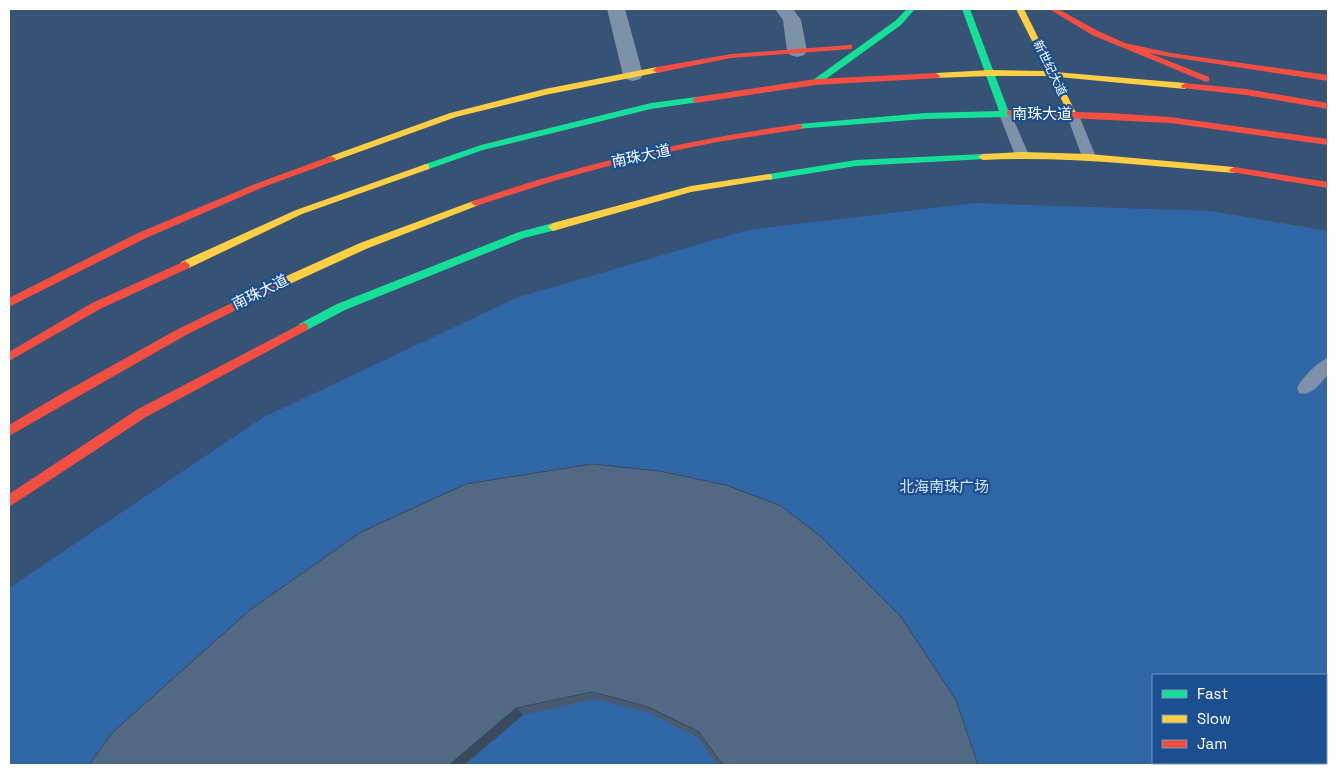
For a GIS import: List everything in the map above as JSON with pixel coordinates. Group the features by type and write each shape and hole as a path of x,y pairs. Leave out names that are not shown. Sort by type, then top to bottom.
{"main road":[{"path":"816,82 898,23 911,9"},
{"path":"966,9 1006,114"},
{"name":"新世纪大道","path":"1020,9 1072,113"},
{"path":"1053,9 1095,34 1126,45 1203,78 1246,92"},
{"path":"1126,45 1171,55 1328,78"},
{"path":"9,303 141,236 258,186 453,115 545,92 731,56 848,47"},
{"path":"9,357 96,306 299,212 481,148 651,106 816,82 990,73 1054,74 1246,92 1328,106"},
{"name":"南珠大道","path":"9,431 190,326 343,253 484,199 618,160 748,134 876,118 1006,114 1072,113 1198,124 1328,142"},
{"path":"9,501 142,413 342,307 522,235 691,189 856,163 1022,155 1089,157 1223,168 1328,185"}],"street":[{"path":"616,9 633,74"},
{"path":"784,9 792,20 797,51"},
{"path":"848,47 878,37"}],"lane":[{"name":"新世纪大道","path":"1072,113 1089,157"},
{"path":"1006,114 1022,155"},
{"path":"1305,388 1328,365"}],"green space":[{"name":"北海南珠广场","path":"975,203 1211,211 1328,231 1328,765 9,765 9,588 262,418 516,298 748,230"}],"building":[{"path":"592,464 659,471 726,485 781,506 820,536 901,617 956,700 978,765 723,765 698,731 646,706 592,692 516,708 449,765 89,765 112,733 250,610 361,532 466,484"}],"traffic: fast":[{"path":"816,82 898,23 911,9"},
{"path":"966,9 1005,114"},
{"path":"426,167 481,148 651,106 696,100"},
{"path":"799,127 925,116 1010,113"},
{"path":"769,177 856,163 983,157"},
{"path":"303,327 341,307 522,235 553,227"}],"traffic: slow":[{"path":"1020,9 1072,113"},
{"path":"331,159 453,115 545,92 657,70"},
{"path":"936,76 990,73 1054,74 1185,86"},
{"path":"983,157 1022,155 1089,157 1234,170"},
{"path":"185,265 299,212 426,167"},
{"path":"553,227 691,189 769,177"},
{"path":"277,285 363,246 476,203"}],"traffic: jam":[{"path":"1053,9 1095,33 1206,79"},
{"path":"1126,45 1171,55 1328,78"},
{"path":"657,70 731,56 849,47"},
{"path":"696,100 816,82 936,76"},
{"path":"1185,86 1246,92 1328,106"},
{"path":"1010,113 1170,120 1328,142"},
{"path":"476,203 555,177 635,156 717,139 799,127"},
{"path":"9,303 141,236 258,186 331,159"},
{"path":"1234,170 1328,185"},
{"path":"9,357 96,306 185,265"},
{"path":"9,431 65,397 182,332 277,285"},
{"path":"9,501 142,413 303,327"}]}
